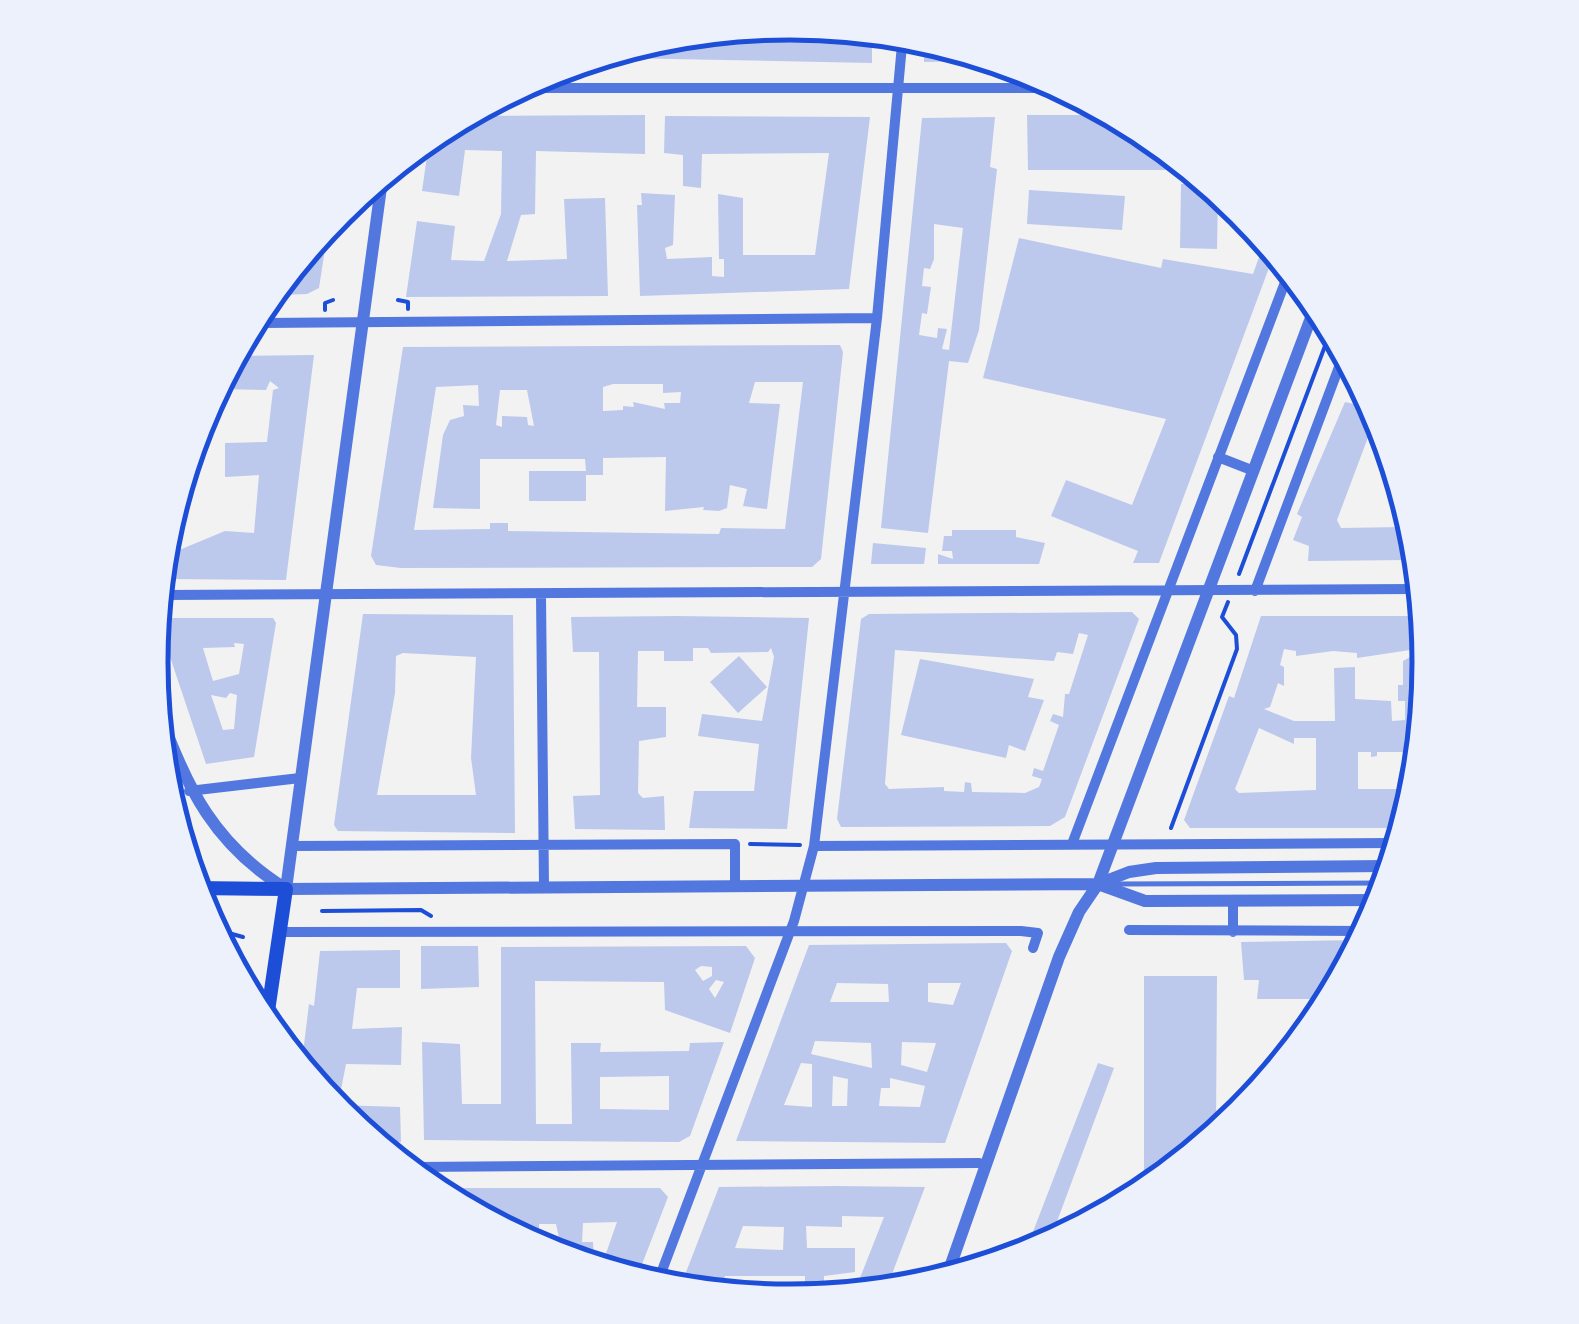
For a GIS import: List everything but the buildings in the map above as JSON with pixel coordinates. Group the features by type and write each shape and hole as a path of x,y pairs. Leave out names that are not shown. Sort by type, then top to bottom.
{"main road":[{"path":"211,888 286,889 269,1003"}],"street":[{"path":"662,1271 789,933 814,846 877,318 902,50"},
{"path":"549,88 1030,88"},
{"path":"286,889 380,193"},
{"path":"1072,844 1284,285"},
{"path":"268,323 877,318"},
{"path":"952,1262 1059,957 1079,912 1098,884 1310,321"},
{"path":"1255,591 1338,370"},
{"path":"1218,458 1254,472"},
{"path":"172,595 1407,588"},
{"path":"541,595 544,886"},
{"path":"175,753 189,791 237,851 286,889 1098,884 1145,901 1364,900"},
{"path":"189,791 300,778"},
{"path":"814,846 1384,843"},
{"path":"292,846 735,844 735,885"},
{"path":"1322,844 1322,866"},
{"path":"1098,884 1129,872 1156,868 1377,866"},
{"path":"1233,900 1233,932"},
{"path":"1130,930 1349,932"},
{"path":"280,932 1038,933 1033,948"},
{"path":"427,1167 979,1163"}],"lane":[{"path":"1098,884 1370,884"}],"path":[{"path":"324,314 325,302 333,300"},
{"path":"398,300 408,302 408,314"},
{"path":"1244,561 1325,346"},
{"path":"1169,833 1237,649 1236,636 1222,618"},
{"path":"735,844 814,846"},
{"path":"231,934 243,937"}]}
